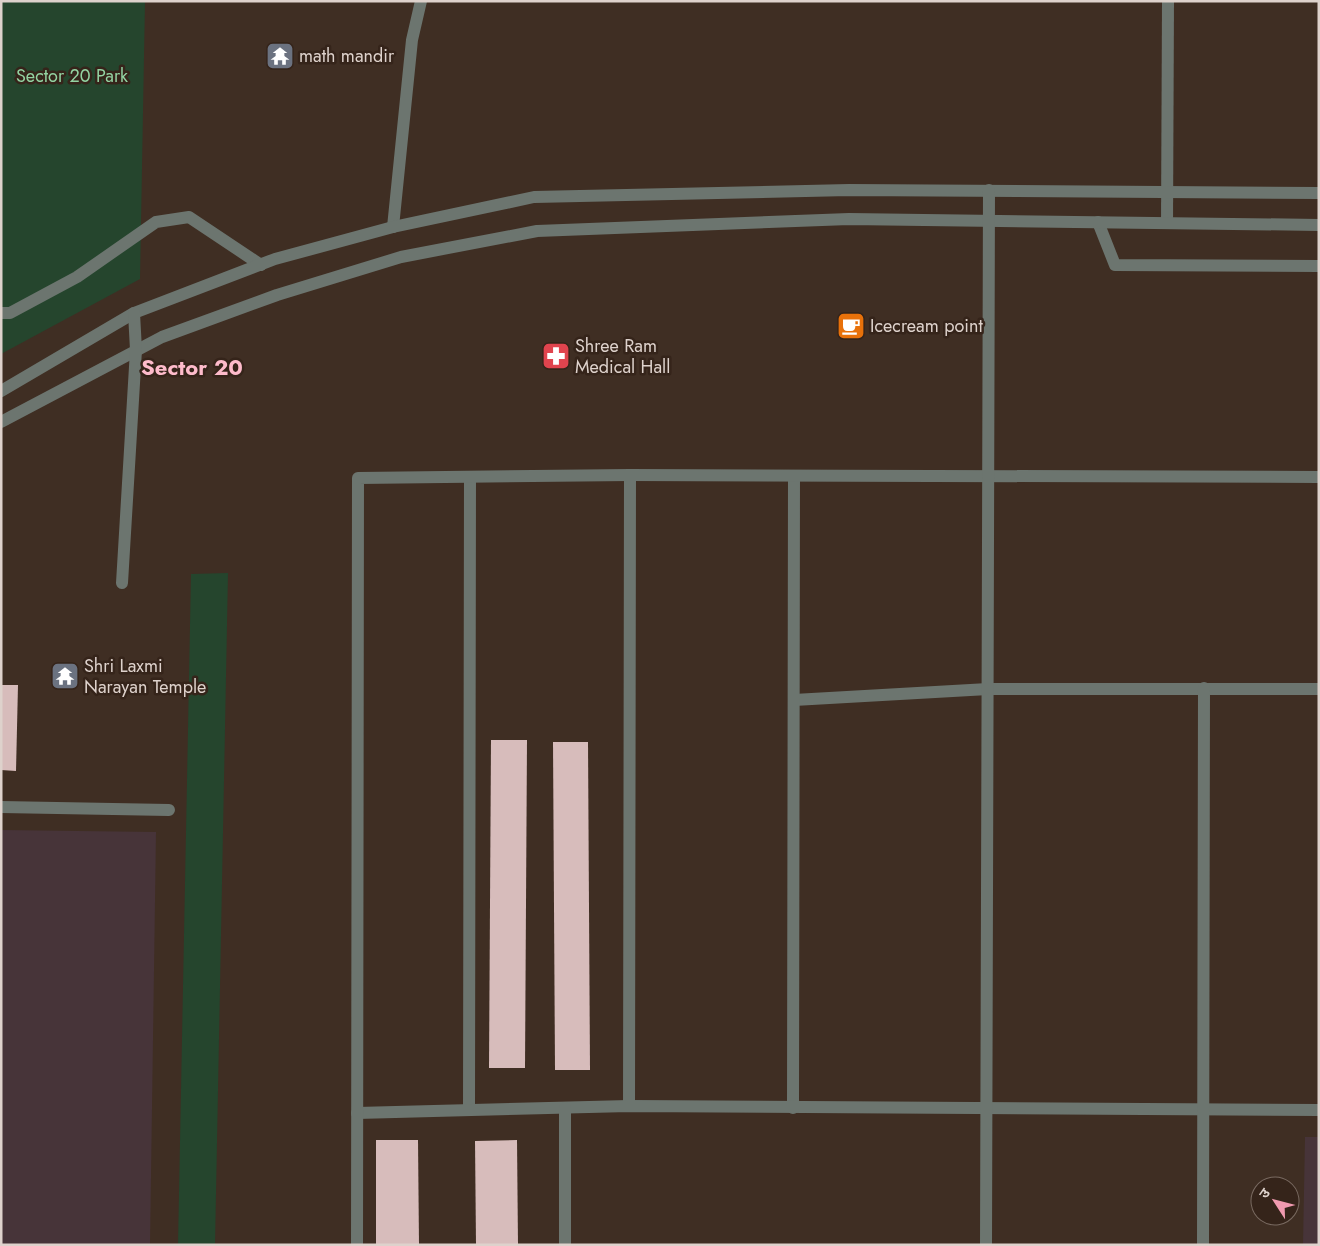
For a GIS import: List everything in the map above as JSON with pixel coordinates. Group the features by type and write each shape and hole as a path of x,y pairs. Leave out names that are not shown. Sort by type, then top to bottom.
{"street":[{"path":"394,227 412,40 421,1"},
{"path":"1167,223 1168,1"},
{"path":"1,391 134,313 261,265 394,227 534,198 849,190 1319,192"},
{"path":"986,1245 989,190"},
{"path":"1,312 10,313 77,277 156,222 189,217 261,265"},
{"path":"1,422 162,337 268,298 401,257 537,231 849,219 1319,225"},
{"path":"1098,222 1115,265 1319,266"},
{"path":"122,583 136,350 134,313"},
{"path":"357,1245 358,478 630,475 794,477 1319,477"},
{"path":"629,1106 630,475"},
{"path":"793,1108 794,477"},
{"path":"469,1110 470,478"},
{"path":"1204,688 1204,1245"},
{"path":"794,700 988,689 1319,689"},
{"path":"1,807 169,810"},
{"path":"357,1114 629,1106 1319,1110"},
{"path":"565,1108 565,1245"}],"shaded area":[{"path":"1,830 156,832 150,1245 1,1245"},
{"path":"1305,1137 1319,1137 1319,1245 1303,1245"}],"green space":[{"name":"Sector 20 Park","path":"1,1 145,1 140,279 1,354"},
{"path":"228,573 215,1245 178,1245 191,574"}],"building":[{"path":"1,685 18,685 16,771 1,770"},
{"path":"491,740 527,740 525,1068 489,1068"},
{"path":"553,742 588,742 590,1070 555,1070"},
{"path":"376,1140 418,1140 419,1245 376,1245"},
{"path":"517,1140 518,1245 476,1245 475,1141"}],"place":[{"name":"math mandir","path":"280,56"},
{"name":"Icecream point","path":"851,326"},
{"name":"Shree Ram Medical Hall","path":"556,356"},
{"name":"Shri Laxmi Narayan Temple","path":"65,676"}],"district":[{"name":"Sector 20","path":"192,367"}]}
